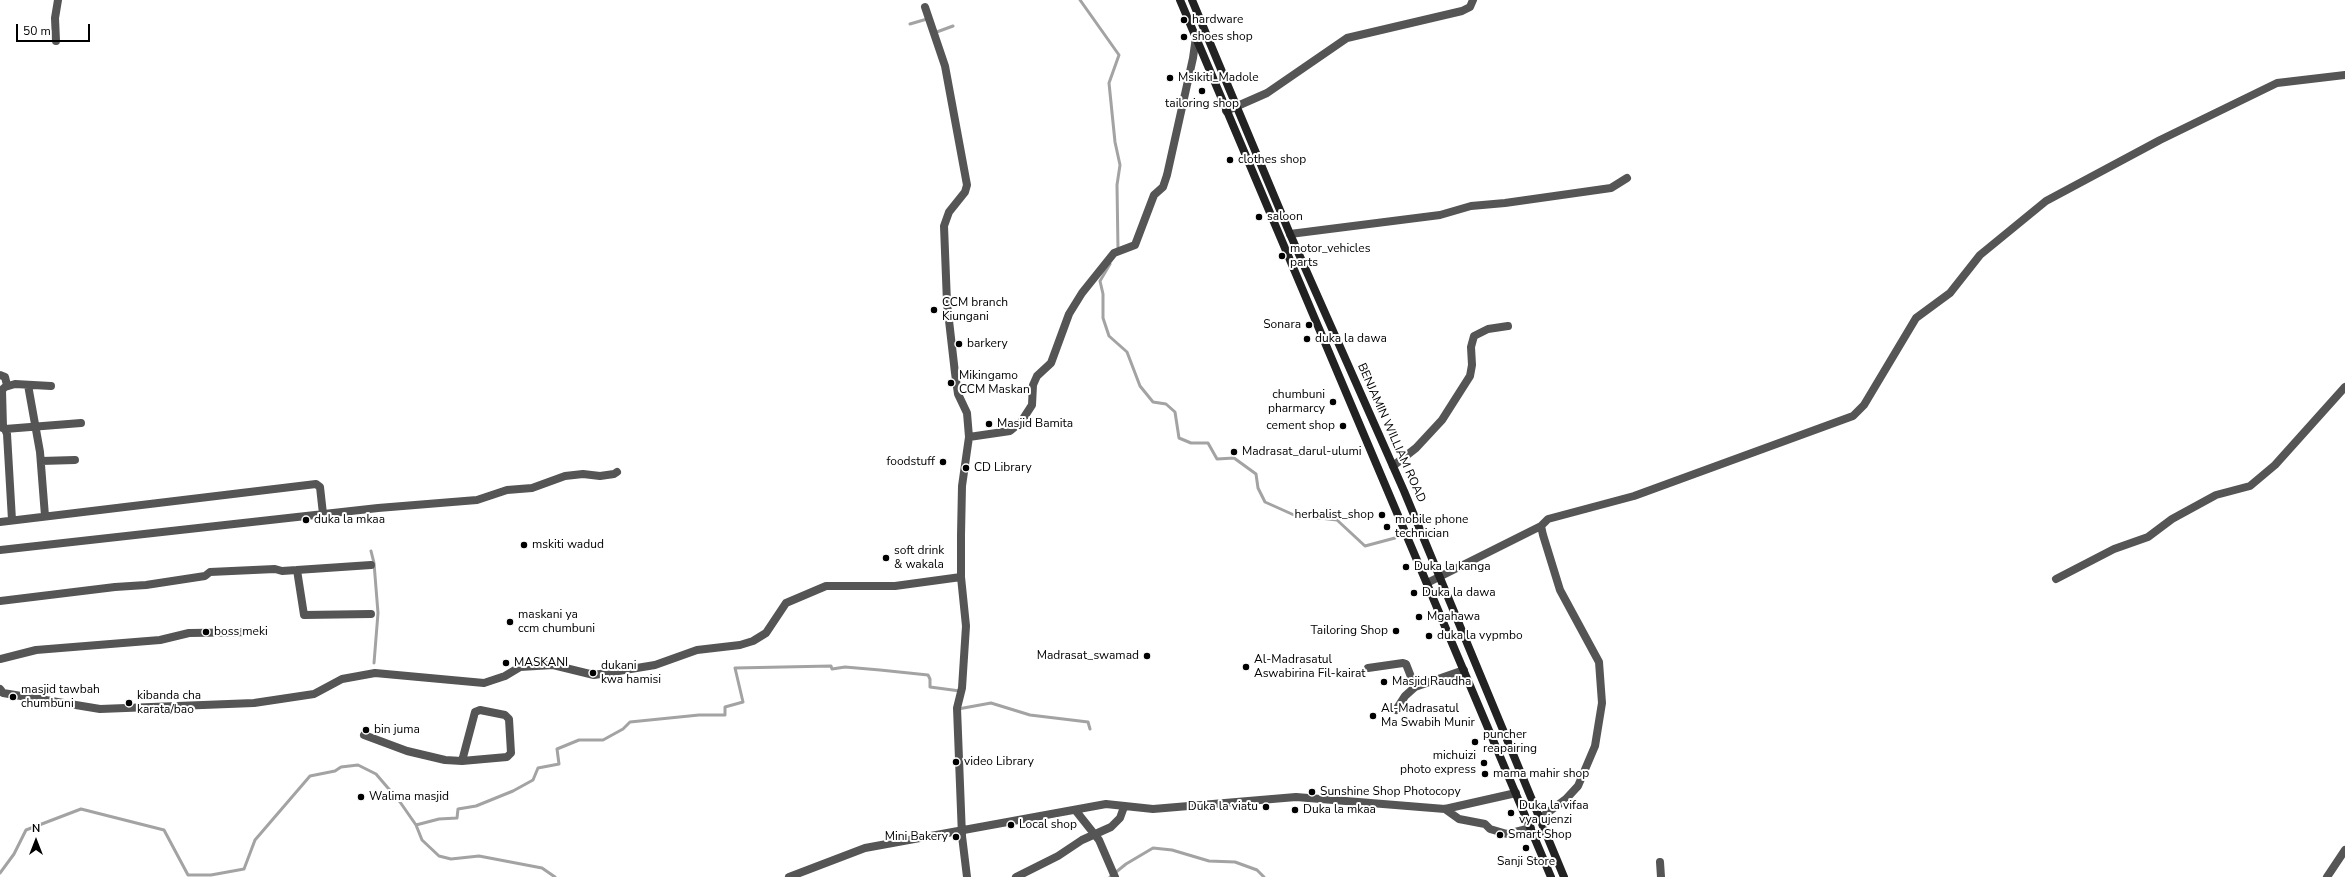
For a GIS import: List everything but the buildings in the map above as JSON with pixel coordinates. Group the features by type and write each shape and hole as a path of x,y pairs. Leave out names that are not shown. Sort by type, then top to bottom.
{"main road":[{"name":"BENJAMIN WILLIAM ROAD","path":"1180,0 1551,877"},
{"name":"BENJAMIN WILLIAM ROAD","path":"1192,0 1290,234 1393,466 1564,877"}],"street":[{"path":"56,41 55,18 58,0"},
{"path":"1226,111 1267,93 1347,38 1462,11 1470,7 1473,0"},
{"path":"926,7 945,66 967,185 965,192 949,212 944,226 947,304 955,374 958,394 967,413 969,437 962,486 961,577 966,626 962,688 957,708 961,830 967,877"},
{"path":"969,437 1010,431 1021,422 1032,405 1033,385 1037,376 1051,363 1070,314 1082,293 1117,252 1135,245 1154,195 1163,187 1193,58 1196,37"},
{"path":"1427,583 1541,526 1548,520 1634,496 1853,416 1864,405 1916,318 1950,293 1980,256 2046,201 2160,140 2277,84 2345,75"},
{"path":"1290,234 1440,215 1471,206 1611,188 1627,178"},
{"path":"1393,466 1416,448 1442,420 1470,376 1472,365 1471,347 1474,336 1488,329 1508,326"},
{"path":"0,375 5,377 7,385"},
{"path":"12,520 8,467 10,451 3,428 2,390 7,385 51,386"},
{"path":"28,385 41,461 45,516"},
{"path":"2056,579 2114,549 2148,537 2172,519 2216,495 2250,486 2275,465 2345,387"},
{"path":"3,428 81,423"},
{"path":"41,461 75,460"},
{"path":"0,550 323,514 477,500 507,490 532,488 565,476 583,474 600,476 614,474 617,472"},
{"path":"0,522 316,484 320,487 323,514"},
{"path":"1539,818 1566,799 1578,786 1595,746 1602,704 1599,662 1560,590 1541,526"},
{"path":"0,601 115,587 146,585 205,576 210,572 297,570 371,565"},
{"path":"297,570 304,614 371,614"},
{"path":"0,689 3,693 100,709 254,704 314,694 342,679 375,673 484,683 505,676 520,667 554,665 594,675 655,665 697,650 740,645 753,641 766,633 786,603 826,586 895,586 961,577"},
{"path":"0,659 36,650 160,640 189,633 260,632"},
{"path":"1368,668 1403,662 1406,664 1415,687"},
{"path":"1396,710 1405,696 1415,687 1464,670"},
{"path":"364,735 406,751 445,760 462,761 509,756 509,719 505,715 480,710 475,712 462,761"},
{"path":"789,877 865,848 1076,811 1106,804 1153,809 1296,797 1445,809 1516,793"},
{"path":"1016,877 1094,834 1111,827 1120,818 1124,806"},
{"path":"1445,809 1459,819 1485,824 1490,829 1507,834 1530,828"},
{"path":"1076,811 1099,840 1115,877"},
{"path":"2327,877 2345,850"},
{"path":"1660,862 1661,877"}],"waterway":[{"path":"1080,0 1119,55 1109,83 1115,142 1120,165 1117,185 1118,250"},
{"path":"910,24 927,19"},
{"path":"934,33 953,26"},
{"path":"1110,264 1100,281 1103,294 1103,318 1109,336 1127,352 1140,386 1153,402 1166,404 1175,412 1179,438 1191,443 1208,443 1217,459 1234,458 1256,474 1258,488 1265,502 1294,515 1337,520 1365,546 1395,538"},
{"path":"371,551 374,563 378,613 374,663"},
{"path":"416,825 439,819 457,818 458,809 476,806 513,791 533,780 538,768 559,764 557,749 579,740 603,740 623,729 630,722 699,715 725,715 725,707 743,702 735,668 831,666 832,669 845,667 880,670 928,675 930,679 930,687 960,691"},
{"path":"958,709 991,703 1030,715 1088,722 1090,729"},
{"path":"0,873 14,854 26,830 81,809 164,830 188,875 211,875 244,869 255,840 310,776 335,771 341,767 358,765 376,774 400,802 416,825 422,840 439,856 451,859 479,856 542,868 555,877"},
{"path":"1110,877 1126,864 1153,848 1172,850 1209,861 1235,862 1257,870 1264,877"}],"place":[{"name":"hardware","path":"1184,20"},
{"name":"shoes shop","path":"1184,37"},
{"name":"Msikiti_Madole","path":"1170,78"},
{"name":"tailoring shop","path":"1202,91"},
{"name":"clothes shop","path":"1230,160"},
{"name":"saloon","path":"1259,217"},
{"name":"motor_vehicles parts","path":"1282,256"},
{"name":"CCM branch Kiungani","path":"934,310"},
{"name":"Sonara","path":"1309,325"},
{"name":"duka la dawa","path":"1307,339"},
{"name":"barkery","path":"959,344"},
{"name":"Mikingamo CCM Maskan","path":"951,383"},
{"name":"chumbuni pharmarcy","path":"1333,402"},
{"name":"Masjid Bamita","path":"989,424"},
{"name":"cement shop","path":"1343,426"},
{"name":"Madrasat_darul-ulumi","path":"1234,452"},
{"name":"foodstuff","path":"943,462"},
{"name":"CD Library","path":"966,468"},
{"name":"herbalist_shop","path":"1382,515"},
{"name":"duka la mkaa","path":"306,520"},
{"name":"mobile phone technician","path":"1387,527"},
{"name":"mskiti wadud","path":"524,545"},
{"name":"soft drink & wakala","path":"886,558"},
{"name":"Duka la kanga","path":"1406,567"},
{"name":"Duka la dawa","path":"1414,593"},
{"name":"Mgahawa","path":"1419,617"},
{"name":"maskani ya ccm chumbuni","path":"510,622"},
{"name":"Tailoring Shop","path":"1396,631"},
{"name":"boss meki","path":"206,632"},
{"name":"duka la vypmbo","path":"1429,636"},
{"name":"Madrasat_swamad","path":"1147,656"},
{"name":"MASKANI","path":"506,663"},
{"name":"Al-Madrasatul Aswabirina Fil-kairat","path":"1246,667"},
{"name":"dukani kwa hamisi","path":"593,673"},
{"name":"Masjid Raudha","path":"1384,682"},
{"name":"masjid tawbah chumbuni","path":"13,697"},
{"name":"kibanda cha karata/bao","path":"129,703"},
{"name":"Al-Madrasatul Ma Swabih Munir","path":"1373,716"},
{"name":"bin juma","path":"366,730"},
{"name":"puncher reapairing","path":"1475,742"},
{"name":"video Library","path":"956,762"},
{"name":"michuizi photo express","path":"1484,763"},
{"name":"mama mahir shop","path":"1485,774"},
{"name":"Sunshine Shop Photocopy","path":"1312,792"},
{"name":"Walima masjid","path":"361,797"},
{"name":"Duka la viatu","path":"1266,807"},
{"name":"Duka la mkaa","path":"1295,810"},
{"name":"Duka la vifaa vya ujenzi","path":"1511,813"},
{"name":"Local shop","path":"1011,825"},
{"name":"Smart Shop","path":"1500,835"},
{"name":"Mini Bakery","path":"956,837"},
{"name":"Sanji Store","path":"1526,848"}]}
